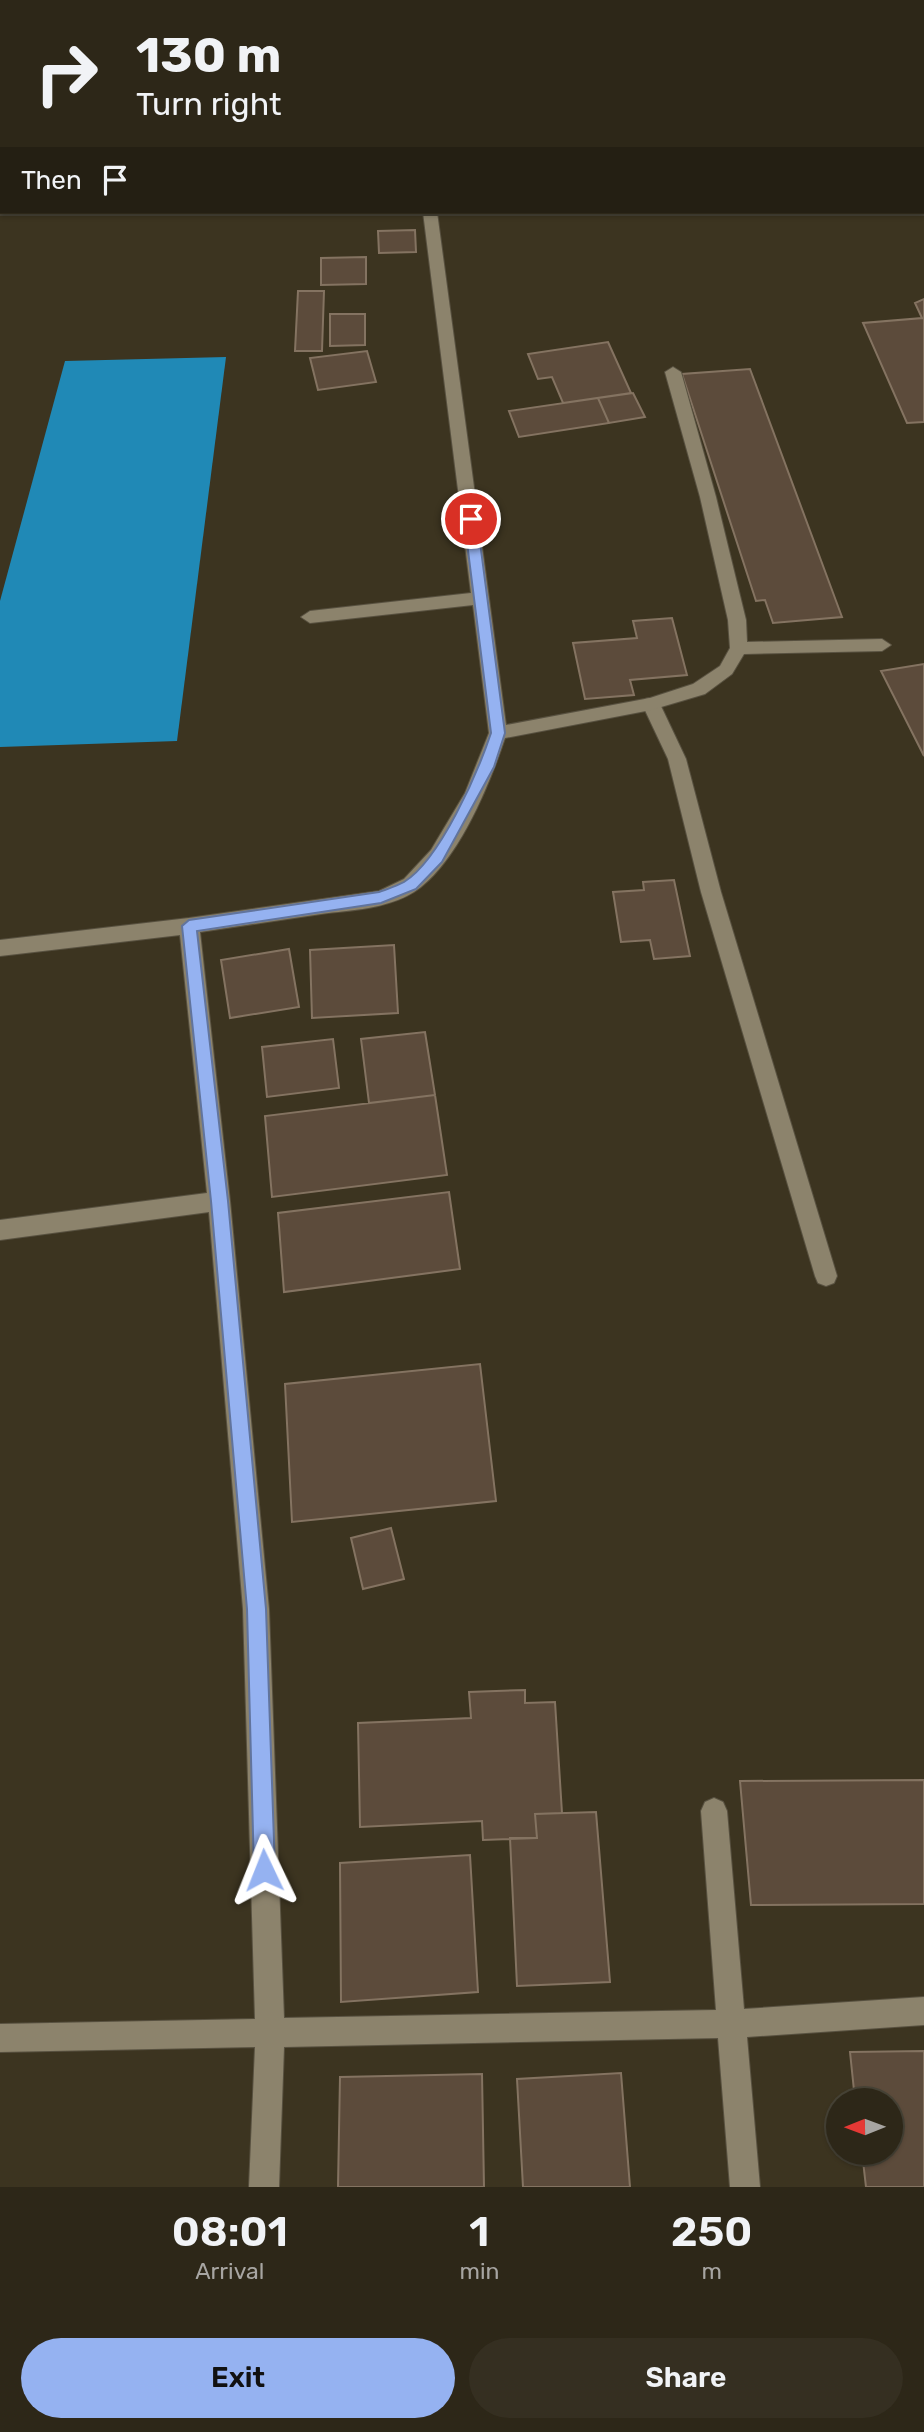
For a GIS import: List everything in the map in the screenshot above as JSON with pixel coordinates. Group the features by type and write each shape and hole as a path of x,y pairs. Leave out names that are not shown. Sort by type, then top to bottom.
{"street":[{"path":"0,948 189,926 381,898 411,885 437,858 487,767 498,733 430,214"},
{"path":"498,733 651,704 699,689 726,670 739,648 737,620 708,497 673,372"},
{"path":"310,617 481,598"},
{"path":"739,648 882,645"},
{"path":"651,704 677,759 711,892 826,1276"},
{"path":"189,926 219,1201 256,1609 270,2033 264,2187"},
{"path":"0,1230 219,1201"},
{"path":"715,1811 745,2187"},
{"path":"0,2038 732,2024 924,2011"}],"water":[{"path":"226,357 177,741 0,747 0,601 65,361"}],"building":[{"path":"3,214 69,214 3,215"},
{"path":"415,230 416,252 379,253 378,231"},
{"path":"366,257 366,284 321,285 321,258"},
{"path":"298,291 324,291 322,351 295,351"},
{"path":"924,299 924,422 907,423 863,323 922,318 915,303"},
{"path":"330,314 365,314 365,345 330,346"},
{"path":"608,342 631,393 563,403 552,377 538,379 528,354"},
{"path":"367,351 376,382 318,390 310,358"},
{"path":"750,369 842,617 773,623 765,600 756,601 682,374"},
{"path":"633,393 645,417 609,423 598,398"},
{"path":"598,398 609,423 519,437 509,411"},
{"path":"672,618 687,675 630,680 634,695 585,699 573,643 637,638 633,621"},
{"path":"924,664 924,756 881,671"},
{"path":"674,880 690,956 654,959 650,940 621,942 613,892 644,890 643,882"},
{"path":"394,945 398,1013 312,1018 310,950"},
{"path":"289,949 299,1007 230,1018 221,960"},
{"path":"425,1032 435,1095 369,1103 361,1039"},
{"path":"333,1039 339,1088 267,1097 262,1047"},
{"path":"435,1095 447,1175 272,1197 265,1116"},
{"path":"449,1192 460,1269 284,1292 278,1213"},
{"path":"480,1364 496,1501 292,1522 285,1384"},
{"path":"391,1528 404,1579 363,1589 351,1538"},
{"path":"525,1690 525,1703 555,1702 562,1813 535,1814 537,1838 483,1840 482,1821 360,1827 358,1723 471,1718 469,1692"},
{"path":"924,1780 924,1904 751,1905 740,1781"},
{"path":"596,1812 610,1982 517,1986 510,1838 537,1838 535,1814"},
{"path":"470,1855 478,1992 341,2002 340,1863"},
{"path":"924,2051 924,2187 866,2187 863,2165 903,2165 903,2088 854,2088 850,2052"},
{"path":"621,2073 630,2187 523,2187 517,2079"},
{"path":"482,2074 484,2187 338,2187 340,2077"}],"route":[{"path":"264,1870 256,1609 219,1201 189,926 381,898 411,885 437,858 487,767 498,733 471,519"}]}
